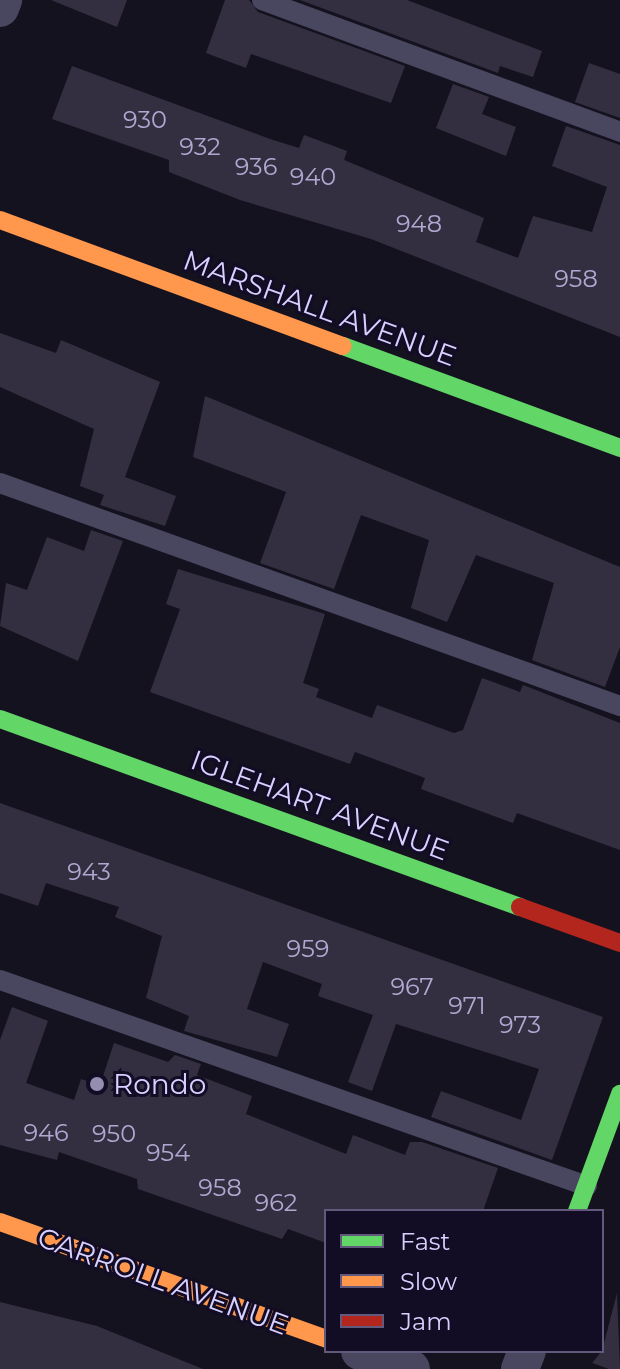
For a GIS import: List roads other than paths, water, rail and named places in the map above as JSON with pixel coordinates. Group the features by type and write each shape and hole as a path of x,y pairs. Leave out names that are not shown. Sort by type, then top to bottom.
{"street":[{"path":"0,8 3,0"},
{"name":"MARSHALL AVENUE","path":"0,220 620,448"},
{"name":"IGLEHART AVENUE","path":"0,719 620,943"},
{"path":"578,1209 620,1094"},
{"name":"CARROLL AVENUE","path":"0,1222 324,1338"},
{"path":"366,1353 411,1369"}],"lane":[{"path":"262,0 620,132"},
{"path":"0,483 620,706"},
{"path":"0,980 587,1186"}],"place":[{"name":"Rondo","path":"97,1084"}]}
